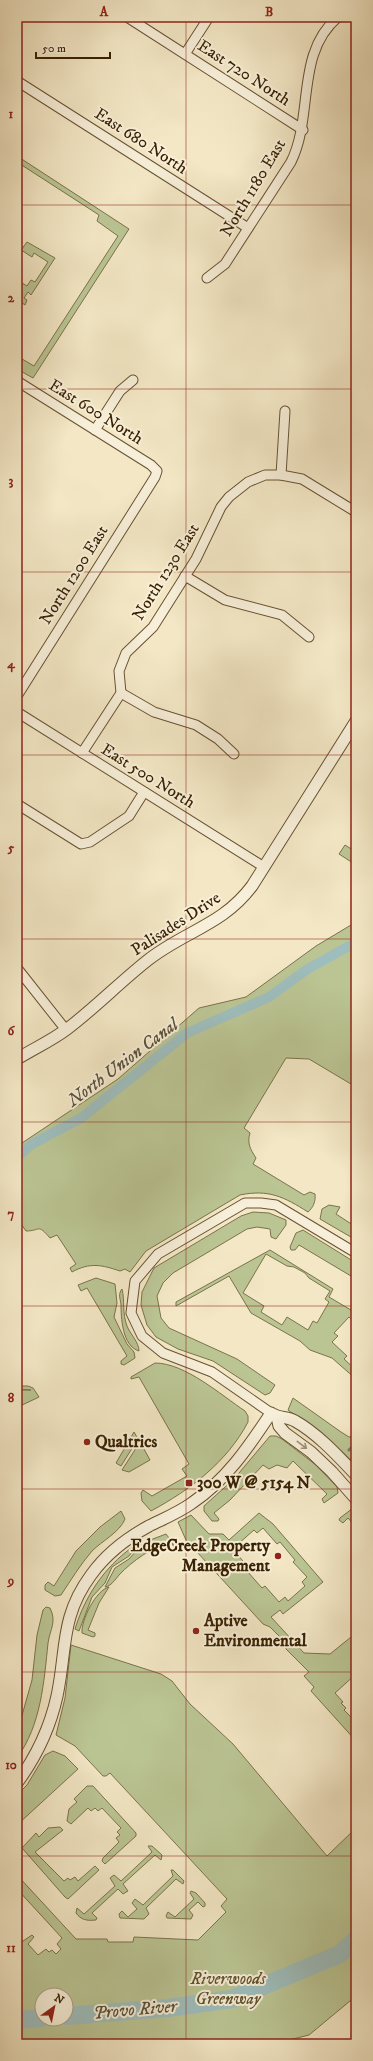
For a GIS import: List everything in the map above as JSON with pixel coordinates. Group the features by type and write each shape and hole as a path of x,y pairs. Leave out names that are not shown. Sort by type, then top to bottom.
{"street":[{"name":"East 720 North","path":"127,17 303,130"},
{"path":"185,54 209,17"},
{"name":"North 1180 East","path":"207,278 225,264 297,151 303,130 312,59 324,34 338,17"},
{"name":"East 680 North","path":"17,81 248,228"},
{"path":"95,430 120,391 133,380"},
{"name":"East 600 North","path":"17,381 151,465 157,471"},
{"path":"281,475 285,411"},
{"name":"North 1200 East","path":"17,696 155,477 157,471"},
{"name":"North 1230 East","path":"122,692 119,672 124,657 153,627 207,538 221,507 230,495 238,488 257,478 281,475 302,478 356,512"},
{"path":"185,576 225,600 282,615 309,637"},
{"path":"82,753 122,692 154,712 187,721 200,727 234,754"},
{"name":"East 500 North","path":"17,712 264,867"},
{"name":"Palisades Drive","path":"17,1059 66,1030 148,960 179,939 220,918 230,910 245,895 354,728"},
{"path":"17,804 81,844 90,842 129,816 144,792"},
{"path":"17,968 66,1030"},
{"path":"356,1252 276,1205 261,1202 245,1203 158,1254 135,1281 131,1313 142,1336 163,1353 212,1372 274,1415 289,1418 296,1422 331,1449 356,1475"},
{"path":"274,1415 279,1426 285,1433 311,1452 354,1493"},
{"path":"17,1783 38,1750 52,1714 58,1688 63,1642 67,1623 76,1599 91,1574 122,1543 191,1504 218,1483 236,1464 274,1415"}],"green space":[{"path":"17,156 129,229 33,378 17,369 17,356 34,366 118,236 97,221 99,215 17,162"},
{"path":"27,242 55,258 31,295 28,292 24,298 27,300 25,305 18,300 22,294 17,290 22,283 27,286 31,280 35,282 48,262 34,253 32,257 21,250"},
{"path":"345,845 356,852 356,865 339,854"},
{"path":"356,922 356,1087 309,1059 286,1058 244,1128 250,1133 250,1146 256,1158 253,1164 304,1195 310,1192 315,1194 314,1204 308,1212 284,1198 268,1194 250,1193 240,1195 146,1251 130,1272 125,1269 120,1271 102,1266 90,1266 72,1272 70,1268 76,1264 57,1235 50,1238 41,1229 26,1231 21,1224 17,1226 17,1147 19,1145 118,1079 199,1008 246,997 316,946"},
{"path":"329,1205 340,1207 336,1214 356,1227 356,1240 320,1219 322,1209"},
{"path":"253,1212 269,1213 286,1220 286,1225 276,1239 271,1237 270,1229 257,1227 247,1229 173,1273 163,1283 157,1296 161,1318 169,1328 237,1359 275,1385 270,1393 265,1395 213,1361 178,1349 156,1337 147,1325 141,1305 142,1292 154,1268 241,1216"},
{"path":"303,1230 356,1263 356,1279 299,1245 295,1250 291,1250 290,1247 296,1233"},
{"path":"270,1250 333,1289 329,1297 356,1313 356,1318 353,1321 349,1317 334,1333 338,1336 332,1342 347,1356 344,1359 356,1370 356,1379 332,1358 310,1350 300,1341 251,1313 229,1276 176,1306 176,1302","holes":["266,1254 287,1266 294,1267 305,1273 309,1278 330,1291 325,1299 329,1302 317,1323 313,1321 308,1330 287,1317 282,1325 261,1312 264,1306 243,1293"]},
{"path":"96,1278 115,1284 117,1303 114,1317 127,1344 134,1352 135,1358 124,1365 121,1364 121,1361 127,1356 87,1288 81,1291 78,1285"},
{"path":"122,1289 125,1321 128,1329 138,1344 139,1351 133,1348 129,1343 122,1323 120,1293"},
{"path":"155,1363 166,1364 178,1368 202,1381 245,1411 248,1416 248,1422 229,1450 206,1474 180,1494 151,1511 142,1501 141,1493 143,1490 152,1496 187,1476 182,1469 189,1464 139,1377 131,1379 131,1377"},
{"path":"17,1386 28,1386 33,1388 39,1397 18,1407 17,1390 31,1390 17,1389"},
{"path":"293,1398 349,1437 356,1436 356,1465 325,1436 288,1410"},
{"path":"134,1432 138,1439 121,1466 116,1463"},
{"path":"270,1436 276,1436 282,1439 316,1465 337,1487 338,1493 324,1503 322,1499 327,1494 293,1461 287,1468 277,1465 269,1469 263,1465 230,1500 214,1513 219,1519 218,1521 212,1521 204,1511 204,1506 234,1479"},
{"path":"140,1442 150,1460 129,1472 122,1470"},
{"path":"353,1508 356,1509 356,1527 348,1518 343,1523 339,1520"},
{"path":"121,1511 125,1519 123,1524 92,1551 61,1595 55,1596 45,1590 45,1585 48,1582 54,1586 76,1551 100,1527"},
{"path":"259,1513 273,1524 323,1582 283,1614 280,1610 271,1617 304,1653 330,1654 356,1633 356,1674 335,1693 343,1702 341,1703 346,1708 344,1710 353,1719 355,1717 356,1719 356,1741 311,1691 314,1687 304,1676 309,1672 286,1649 285,1642 270,1627 263,1624 186,1540 178,1522 191,1515 209,1534 223,1534 229,1540","holes":["263,1528 277,1544 280,1542 295,1560 293,1562 307,1577 302,1582 305,1586 288,1601 285,1597 279,1602 265,1586 262,1588 247,1571 249,1568 236,1553 241,1547 238,1544 254,1530 257,1533"]},
{"path":"166,1534 175,1546 174,1547 170,1540 149,1551 130,1564 111,1584 105,1587 115,1568 129,1559 144,1542 142,1548 145,1551 143,1548 145,1542"},
{"path":"140,1542 129,1556 112,1567 105,1583 92,1597 79,1631 75,1629 85,1603 108,1569 128,1550"},
{"path":"109,1587 99,1603 88,1630 95,1633 95,1636 93,1637 82,1633 84,1621 94,1599 104,1589"},
{"path":"46,1607 50,1608 53,1622 48,1643 43,1688 31,1732 17,1758 17,1733 32,1680 37,1635 43,1610"},
{"name":"Riverwoods Greenway","path":"71,1645 161,1674 172,1681 190,1704 233,1744 327,1856 356,1828 356,1996 309,2035 273,2044 17,2044 17,1945 32,1935 34,1937 28,1944 38,1955 46,1949 49,1952 52,1950 56,1954 61,1949 57,1944 62,1938 17,1889 17,1875 76,1939 107,1939 108,1942 133,1942 134,1937 198,1940 226,1912 221,1906 227,1899 110,1773 103,1776 75,1746 56,1735 65,1698"},
{"path":"53,1751 65,1756 78,1769 17,1825 17,1795 27,1785 45,1755"},
{"path":"87,1786 93,1786 136,1833 136,1836 105,1864 102,1861 103,1858 119,1842 116,1838 120,1835 117,1832 121,1828 102,1808 98,1811 95,1808 91,1811 88,1808 71,1824 67,1821 69,1809 77,1802 74,1799"},
{"path":"60,1827 63,1830 35,1852 64,1881 68,1878 70,1880 75,1877 78,1881 95,1866 99,1870 68,1899 22,1848 36,1833 39,1837 48,1828"},
{"path":"148,1846 152,1846 162,1855 161,1860 155,1855 123,1884 128,1891 123,1894 118,1889 92,1913 97,1918 96,1920 84,1920 76,1913 77,1908 84,1914 115,1886 110,1878 114,1875 121,1881 152,1852"},
{"path":"171,1870 173,1870 184,1881 183,1884 176,1879 146,1908 149,1914 144,1919 120,1918 119,1914 122,1911 128,1917 137,1909 132,1903 135,1899 143,1905 173,1876"},
{"path":"191,1891 196,1893 205,1903 205,1906 203,1907 198,1902 189,1910 193,1915 191,1919 167,1918 166,1916 168,1912 175,1917 194,1899 190,1893"}],"waterway":[{"name":"North Union Canal","path":"17,1157 32,1144 81,1118 187,1033 269,997 306,970 356,942"},
{"path":"349,1450 356,1444"},
{"name":"Provo River","path":"74,2015 168,2008 232,1999 340,1954 356,1939"},
{"name":"Provo River","path":"17,2020 34,2019"}],"place":[{"name":"Qualtrics","path":"87,1442"},
{"name":"300 W @ 5154 N","path":"189,1483"},
{"name":"EdgeCreek Property Management","path":"278,1556"},
{"name":"Aptive Environmental","path":"196,1631"}]}
